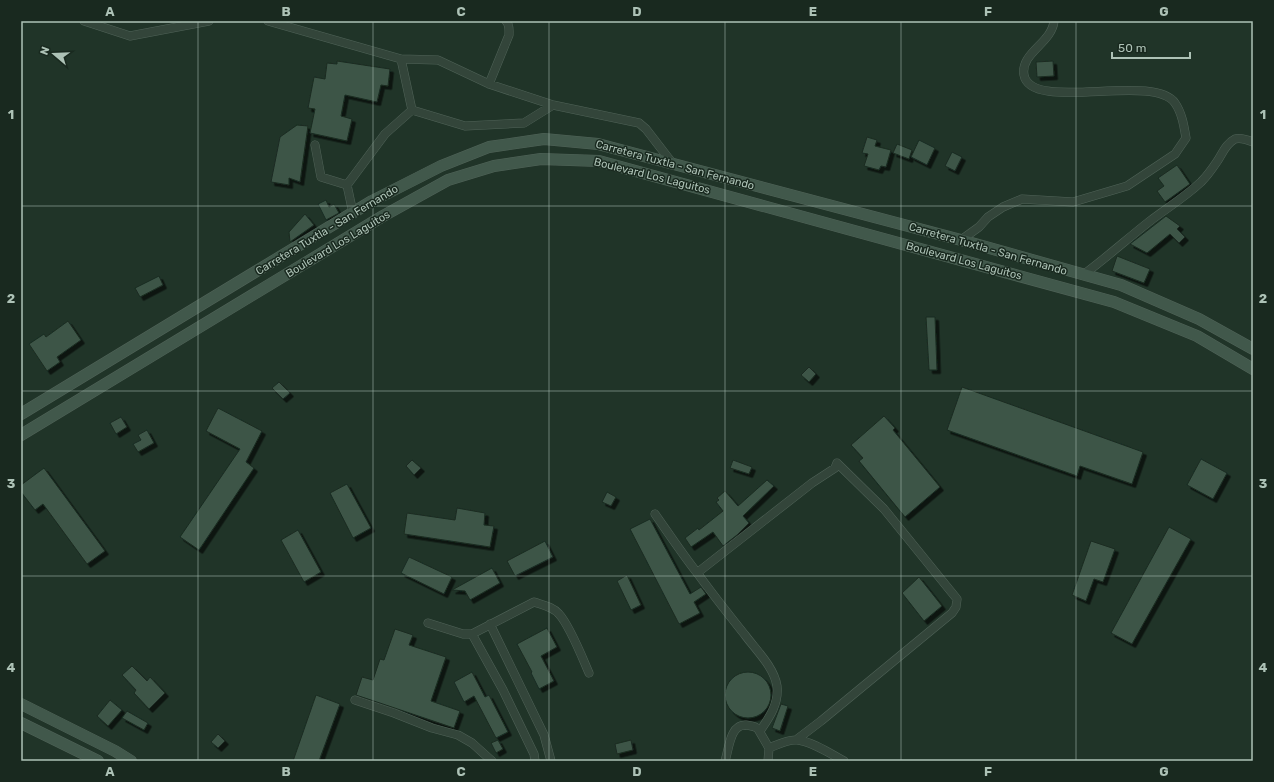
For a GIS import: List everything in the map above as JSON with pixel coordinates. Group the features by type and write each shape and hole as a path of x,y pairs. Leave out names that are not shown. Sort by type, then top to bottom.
{"main road":[{"name":"Carretera Tuxtla - San Fernando","path":"21,414 372,201 441,166 489,147 544,139 598,144 961,240 1120,285 1199,318 1253,350"},
{"name":"Boulevard Los Laguitos","path":"21,435 383,216 448,180 494,166 541,159 598,161 1114,302 1197,336 1253,369"},
{"path":"1023,277 1028,260"},
{"path":"21,704 115,751 131,761"},
{"path":"21,723 98,761"}],"street":[{"path":"84,21 130,36 209,21"},
{"path":"268,21 402,59 438,60 488,84 553,105 639,124 646,129 673,164"},
{"path":"488,84 509,35 510,29 506,21"},
{"path":"961,240 979,227 988,217 1003,207 1022,199 1073,202 1127,186 1175,154 1186,138 1183,120 1175,102 1165,94 1148,90 1047,92 1031,86 1026,81 1023,74 1025,64 1034,49 1044,41 1051,31 1054,21"},
{"path":"402,59 412,110"},
{"path":"412,110 465,126 524,123 553,105"},
{"path":"352,213 347,184 385,134 412,110"},
{"path":"1083,275 1202,181 1217,162 1220,154 1235,139 1241,138 1253,142"},
{"path":"315,145 321,177 347,184"},
{"path":"697,573 812,483 835,468 837,463 884,509 957,599 956,607 952,613 796,740 781,743 769,748"},
{"path":"655,514 697,573 763,659 775,678 777,688 776,703 770,717 760,731"},
{"path":"428,624 463,634 472,634 534,602 548,606 559,613 567,624 589,673"},
{"path":"490,624 544,735 552,761"},
{"path":"472,634 503,690 534,754 535,761"},
{"path":"355,700 432,728 458,735 472,743 492,761"},
{"path":"725,761 734,732 738,726 744,725 756,726 760,731 769,748 768,761"},
{"path":"796,740 818,747 844,761"}],"building":[{"path":"337,61 390,69 388,86 381,85 377,102 345,95 341,116 352,119 347,141 310,133 315,109 308,108 314,77 325,79 327,63 337,64"},
{"path":"1053,61 1054,76 1037,77 1036,62"},
{"path":"297,125 308,126 300,182 289,178 289,185 271,182 280,137"},
{"path":"867,137 877,140 875,146 891,150 886,167 881,166 879,170 864,166 868,154 862,153"},
{"path":"919,140 935,148 927,165 911,157"},
{"path":"897,144 912,150 909,159 893,153"},
{"path":"952,152 962,157 955,171 945,166"},
{"path":"1177,165 1190,184 1165,202 1157,191 1164,186 1158,178"},
{"path":"326,200 329,207 334,204 339,213 326,220 318,204"},
{"path":"305,214 314,225 290,242 289,232"},
{"path":"1166,216 1180,226 1177,229 1185,237 1179,243 1170,234 1147,253 1130,244"},
{"path":"1117,256 1150,269 1144,283 1112,271"},
{"path":"159,276 163,285 140,297 135,288"},
{"path":"926,317 935,317 937,370 929,370"},
{"path":"68,321 81,340 57,357 60,362 47,371 29,344 44,334 46,337"},
{"path":"809,367 816,374 809,382 801,375"},
{"path":"279,382 290,393 283,399 272,388"},
{"path":"962,387 1143,452 1132,484 1080,466 1077,476 947,430"},
{"path":"218,408 262,431 246,462 254,468 199,550 180,537 240,449 206,431"},
{"path":"884,416 895,428 893,430 940,487 905,517 859,461 863,458 851,445"},
{"path":"121,417 127,427 116,434 110,423"},
{"path":"147,430 154,443 138,452 133,444 141,440 138,435"},
{"path":"1201,459 1227,473 1213,499 1187,485"},
{"path":"412,460 421,468 414,475 406,466"},
{"path":"733,460 752,467 749,474 730,468"},
{"path":"44,468 105,551 87,564 43,504 35,510 21,492 21,485"},
{"path":"767,480 774,486 743,516 749,523 737,535 723,546 713,532 691,547 685,538 698,528 699,530 723,511 716,502 719,500 717,498 725,491 738,506"},
{"path":"347,484 371,528 353,538 330,493"},
{"path":"607,492 616,497 611,506 602,502"},
{"path":"457,508 485,513 484,525 494,526 490,547 404,534 407,513 455,520"},
{"path":"650,519 690,594 701,587 706,594 694,602 700,613 679,624 630,529"},
{"path":"1169,527 1191,539 1132,644 1111,633"},
{"path":"298,530 321,572 304,582 281,540"},
{"path":"545,541 553,557 515,576 507,561"},
{"path":"1091,541 1115,549 1103,582 1094,579 1086,601 1072,595"},
{"path":"409,557 452,577 444,594 401,573"},
{"path":"492,568 500,583 470,600 465,591 452,590"},
{"path":"627,575 641,605 631,610 617,581"},
{"path":"919,577 942,606 924,621 902,593"},
{"path":"547,628 557,647 541,656 554,681 539,689 517,644"},
{"path":"395,629 413,635 409,645 446,657 431,701 460,711 454,728 356,695 362,677 373,680 380,659 384,660"},
{"path":"132,666 147,681 150,677 165,693 149,709 134,693 136,690 122,675"},
{"path":"472,672 485,697 489,695 508,732 496,738 474,696 464,702 454,682"},
{"path":"743,672 753,672 761,676 767,682 771,690 771,700 767,708 761,714 753,718 743,718 735,714 729,708 725,700 725,690 729,682 735,676"},
{"path":"316,695 340,704 319,761 293,761"},
{"path":"110,700 122,710 108,726 97,716"},
{"path":"781,704 788,706 780,731 772,728"},
{"path":"127,711 148,723 144,730 122,718"},
{"path":"218,734 225,741 218,748 211,742"},
{"path":"498,740 503,749 496,753 491,743"},
{"path":"631,740 633,750 617,754 615,744"}]}
